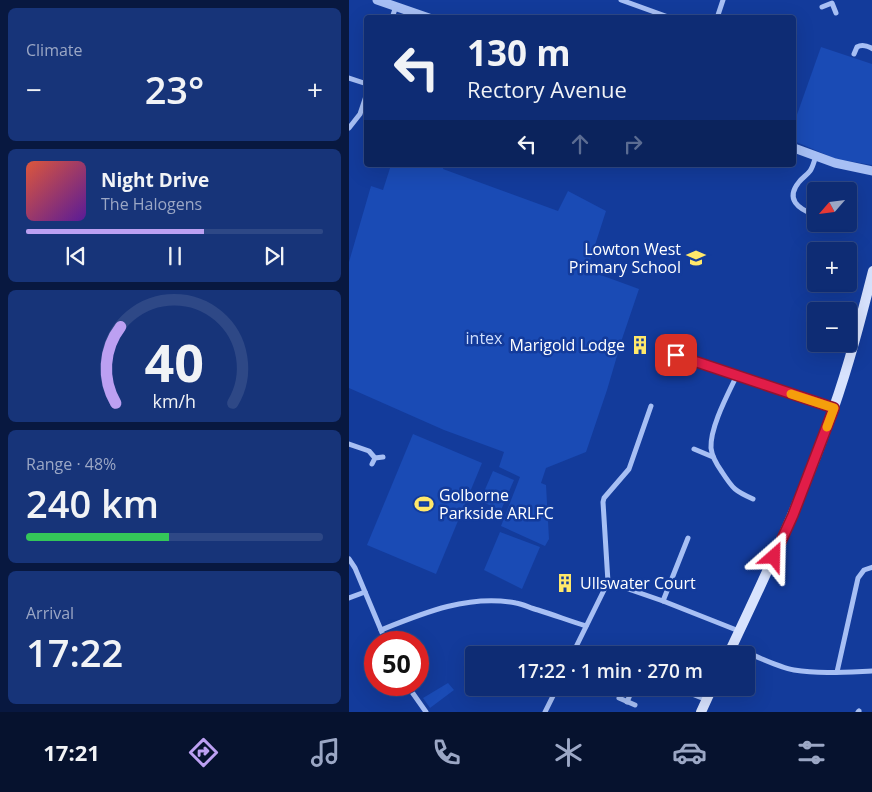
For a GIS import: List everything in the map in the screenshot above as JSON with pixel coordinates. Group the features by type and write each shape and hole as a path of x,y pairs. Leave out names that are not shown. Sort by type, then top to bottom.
{"main road":[{"path":"732,646 795,510 834,408 851,353 872,271"},
{"path":"701,712 709,696"}],"street":[{"path":"377,0 421,15"},
{"path":"621,0 663,15"},
{"path":"640,6 643,0"},
{"path":"718,15 723,0"},
{"path":"822,7 832,2 836,13"},
{"path":"393,15 396,6"},
{"path":"848,46 855,52 859,46 872,49"},
{"path":"349,78 364,83"},
{"path":"349,128 359,114 364,101"},
{"path":"796,149 835,163 872,171"},
{"path":"807,211 800,208 793,200 793,190 811,170 816,156"},
{"path":"676,355 834,408"},
{"path":"737,375 714,428 711,447 713,457 730,484 737,492 753,499"},
{"path":"576,646 608,582 604,498 629,468 651,406"},
{"path":"349,444 369,451 374,461 383,457"},
{"path":"694,449 713,457"},
{"path":"663,601 687,538"},
{"path":"349,559 355,568 381,630 444,608 471,601 484,600 517,603 586,626"},
{"path":"837,672 859,578 864,570 872,567"},
{"path":"608,582 739,630"},
{"path":"349,598 365,592"},
{"path":"755,658 793,670 872,671"},
{"path":"415,696 426,712"},
{"path":"545,712 553,696"},
{"path":"627,702 630,696"},
{"path":"697,696 707,700"},
{"path":"619,698 635,705"}],"green space":[{"path":"821,47 872,64 872,165 836,159 796,142 796,117"},
{"name":"intex","path":"390,167 444,167 443,169 558,211 568,191 606,211 587,270 639,289 586,452 546,468 541,483 546,485 549,539 545,546 501,526 520,477 499,467 504,452 444,430 349,388 349,262 371,186 383,190"},
{"name":"Golborne Parkside ARLFC","path":"413,434 482,463 436,574 367,545"},
{"path":"493,471 514,480 501,510 480,501"},
{"path":"500,532 540,547 522,589 484,570"},
{"path":"448,683 454,690 430,708 423,698"}],"slow traffic":[{"path":"791,394 834,408 827,427"}],"place":[{"name":"Lowton West Primary School","path":"696,258"},
{"name":"Marigold Lodge","path":"640,345"},
{"name":"Golborne Parkside ARLFC","path":"424,504"},
{"name":"Ullswater Court","path":"565,583"}],"route":[{"path":"676,355 834,408 793,515 774,557"}]}
